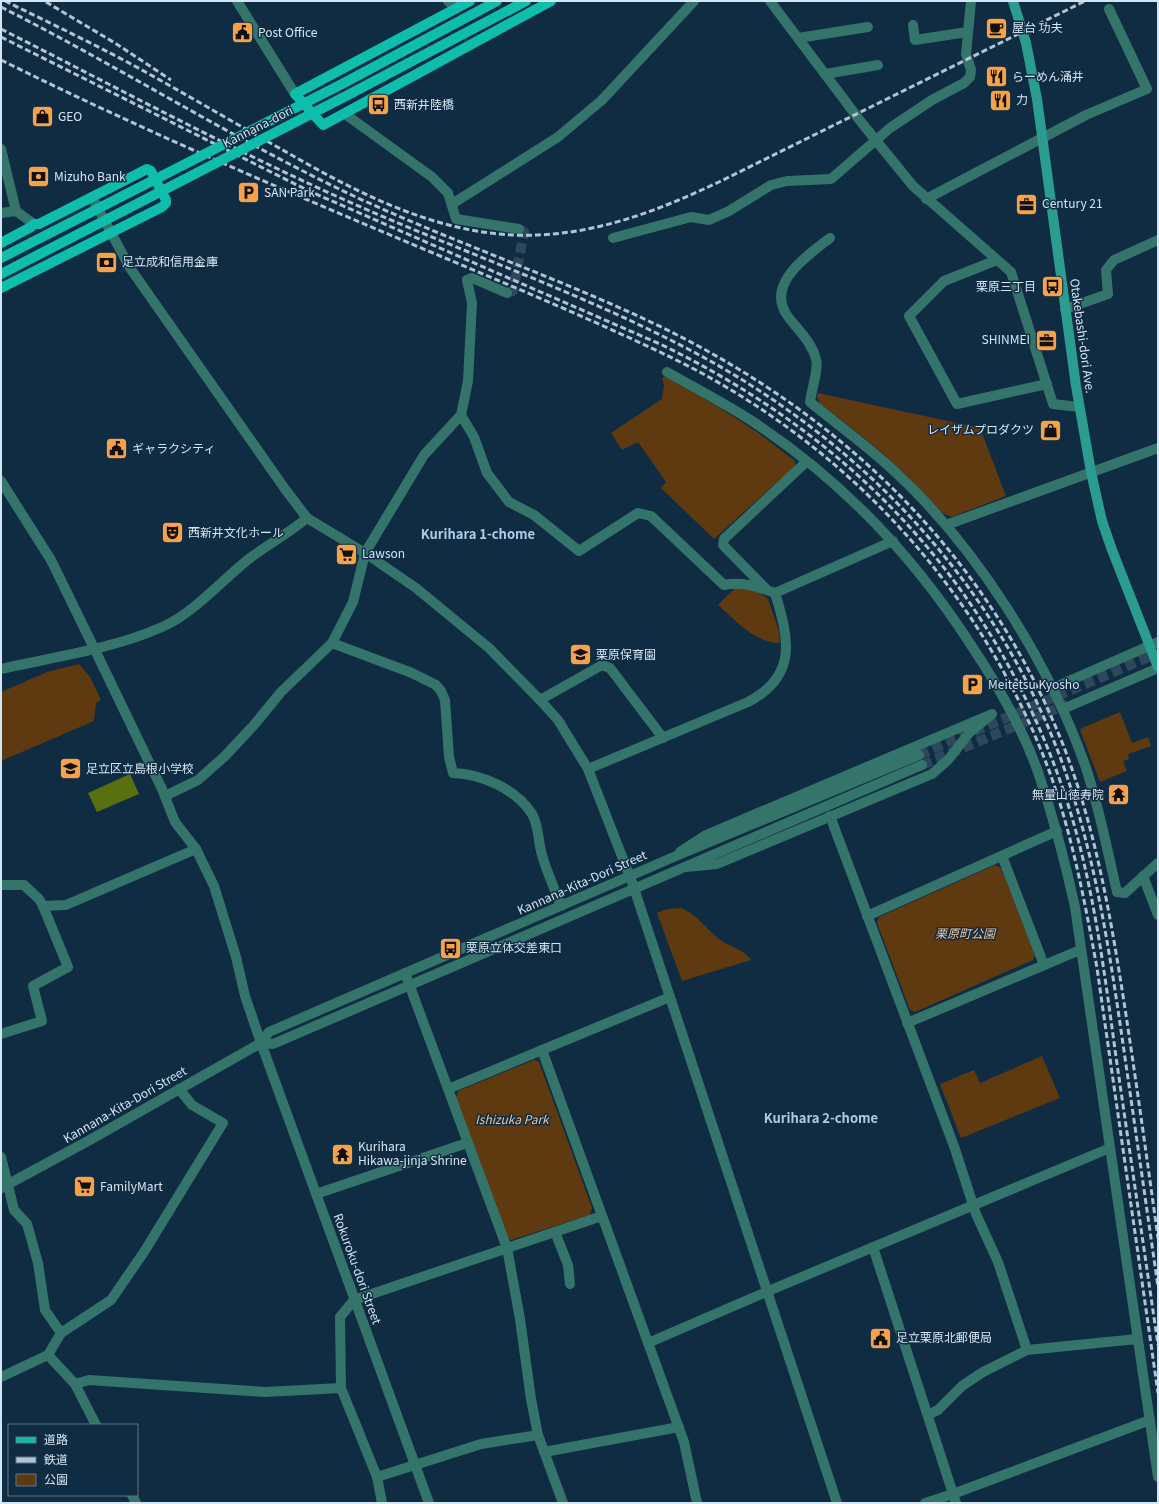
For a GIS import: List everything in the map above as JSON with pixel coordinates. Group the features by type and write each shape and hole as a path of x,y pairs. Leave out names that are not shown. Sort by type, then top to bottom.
{"main road":[{"path":"470,1 452,5 295,94 323,125 551,1"},
{"name":"Kannana-dori","path":"1,258 342,84 497,1"},
{"name":"Kannana-dori","path":"1,274 313,114 526,1"},
{"name":"Otakebashi-dori Ave.","path":"1013,1 1029,58 1042,138 1079,407 1091,472 1102,521 1112,550 1154,644 1158,667"},
{"path":"1,243 31,228 34,224 39,224 148,169 157,182 166,200 164,205 1,288"}],"street":[{"path":"237,1 295,94"},
{"path":"452,204 558,136 602,100 694,1"},
{"path":"770,1 913,186 1011,272 1053,404 1079,407"},
{"path":"613,238 691,217 709,220 729,211 771,185 786,181 831,179 890,128 932,100 964,83 970,77 971,70 966,54 971,1"},
{"path":"926,199 1086,115 1147,89 1109,9"},
{"path":"913,25 915,40 967,32"},
{"path":"798,38 868,27"},
{"path":"825,74 878,66"},
{"path":"345,114 432,177 448,193 456,219 519,229"},
{"path":"1,149 16,210 34,224"},
{"path":"92,197 130,268 307,518 365,553 416,588 489,648 558,720 588,769 630,876 735,1193 766,1292 837,1503"},
{"path":"1,213 16,210"},
{"path":"830,238 793,269 782,288 782,302 788,317 811,346 817,361 810,402 892,469 946,525 992,584 1053,688 1063,709 1085,766 1100,816 1117,892 1125,893 1158,863"},
{"path":"1065,309 1108,294 1106,270 1114,260 1158,240"},
{"path":"997,260 944,281 909,316 957,404 1047,384"},
{"path":"165,796 198,780 225,756 254,725 281,692 332,643 353,602 365,553 424,455 461,415 468,381 472,303 467,280 472,278 507,293"},
{"path":"667,372 753,422 841,490 893,541 942,600 990,673 1008,706 1038,772 1056,831 1075,907 1080,950 1158,1477"},
{"path":"461,415 474,438 487,473 509,502 534,515 579,551 638,513 651,516 724,585 742,584 771,592 893,541"},
{"path":"946,525 1158,448"},
{"path":"588,769 748,702 767,691 774,683 784,666 787,643 786,630 771,592 724,545 724,539 806,462"},
{"name":"Rokuroku-dori Street","path":"1,481 51,560 165,796 174,822 196,849 214,886 236,957 245,996 261,1043 429,1503"},
{"path":"1,669 94,648 164,627 181,616 250,558 291,531 307,518"},
{"path":"332,643 412,673 436,685 445,700 449,757 453,773 464,774 493,782 508,790 533,815 542,855 561,906"},
{"path":"1053,688 1154,644"},
{"path":"540,700 602,665 610,668 663,738"},
{"path":"1063,709 1158,667"},
{"path":"676,856 706,835 1008,706"},
{"path":"680,868 717,864 932,774 948,760 969,733 992,714"},
{"name":"Kannana-Kita-Dori Street","path":"4,1186 88,1141 261,1043 269,1032 676,856 920,760 680,868 273,1044 261,1043"},
{"path":"830,816 973,1204 1006,1283 1027,1350"},
{"path":"867,916 1056,831"},
{"path":"43,906 66,905 196,849"},
{"path":"1002,856 1044,965"},
{"path":"1143,876 1158,915"},
{"path":"1,885 24,886 39,899 68,967 33,986 42,1021 1,1034"},
{"path":"907,1023 1080,950"},
{"path":"405,974 507,1248 520,1319 531,1399 538,1435 563,1503"},
{"path":"448,1089 670,997"},
{"path":"542,1050 679,1427 684,1442 697,1503"},
{"path":"1,1377 48,1355 61,1333 111,1300 144,1252 223,1123 192,1105 179,1089"},
{"path":"316,1194 467,1143"},
{"path":"648,1343 973,1204 1110,1148"},
{"path":"1,1157 4,1186 14,1210 27,1224 38,1263 45,1310 61,1333"},
{"path":"382,1503 377,1477 341,1388 340,1317 354,1300 602,1216"},
{"path":"555,1232 568,1265 570,1284"},
{"path":"873,1247 954,1499"},
{"path":"928,1415 938,1410 962,1386 983,1372 1027,1350 1137,1339"},
{"path":"48,1355 75,1384 95,1424"},
{"path":"75,1384 89,1380 265,1392 341,1388"},
{"path":"924,1503 954,1499 1150,1420"},
{"path":"544,1452 679,1427"},
{"path":"377,1477 481,1444 538,1435"}],"green space":[{"path":"665,376 720,408 757,432 795,461 795,466 714,539 661,488 666,482 638,442 622,450 611,433 662,399 664,385 662,378"},
{"path":"818,393 980,428 1006,496 952,517 945,514 932,505 911,479 885,455 820,404 817,397"},
{"path":"735,588 757,592 768,599 779,631 780,643 771,642 754,635 746,630 718,605"},
{"path":"79,664 90,677 101,700 96,703 94,721 1,761 1,692 47,672"},
{"path":"1120,712 1132,743 1148,737 1151,746 1128,754 1129,759 1123,761 1127,771 1100,782 1080,730"},
{"name":"栗原町公園","path":"995,865 1001,868 1035,954 1033,960 915,1012 910,1010 877,923 879,917"},
{"path":"681,908 688,911 698,919 722,941 742,951 751,960 682,981 657,913 667,909"},
{"path":"1042,1056 1060,1098 961,1138 940,1084 974,1070 980,1083"},
{"name":"Ishizuka Park","path":"534,1060 539,1062 592,1208 590,1215 511,1240 508,1238 456,1098 458,1091"}],"shaded area":[{"path":"130,774 139,794 97,812 88,793"}],"tunnel":[{"path":"507,293 513,291 524,232 519,229"},
{"path":"919,755 1158,653"},
{"path":"922,765 1068,704"}],"railway":[{"path":"5,1 121,59 335,179 363,193 421,217 451,226 482,232 513,235 541,235 594,228 670,204 719,182 1085,1"},
{"path":"46,2 115,43 171,80"},
{"path":"1,7 46,30 223,129 358,198 618,307 655,324 722,359 785,400 844,445 899,494 948,549 992,608 1030,673 1062,742 1074,774 1084,806 1100,870 1113,936 1133,1061 1158,1238"},
{"path":"1,29 210,136 336,196 602,308 688,349 749,384 807,424 861,468 911,517 956,571 996,628 1030,689 1059,754 1071,788 1090,858 1105,929 1117,1001 1158,1287"},
{"path":"1,37 309,191 660,344 731,382 796,425 855,473 909,527 958,586 1000,650 1035,720 1065,795 1075,827 1090,892 1107,991 1158,1345"},
{"path":"1,60 166,138 277,187 562,308 632,339 694,369 770,415 823,455 873,500 918,548 958,600 994,656 1025,714 1051,776 1066,823 1083,895 1097,968 1158,1393"}],"place":[{"name":"屋台 功夫","path":"996,28"},
{"name":"Post Office","path":"242,33"},
{"name":"らーめん涌井","path":"996,77"},
{"name":"力","path":"1001,100"},
{"name":"西新井陸橋","path":"378,105"},
{"name":"GEO","path":"42,117"},
{"name":"Mizuho Bank","path":"38,177"},
{"name":"SAN Park","path":"249,193"},
{"name":"Century 21","path":"1026,204"},
{"name":"足立成和信用金庫","path":"106,262"},
{"name":"栗原三丁目","path":"1052,287"},
{"name":"SHINMEI","path":"1046,340"},
{"name":"レイザムプロダクツ","path":"1050,430"},
{"name":"ギャラクシティ","path":"117,449"},
{"name":"西新井文化ホール","path":"172,533"},
{"name":"Lawson","path":"347,554"},
{"name":"栗原保育園","path":"580,655"},
{"name":"Meitetsu Kyosho","path":"973,685"},
{"name":"足立区立島根小学校","path":"70,769"},
{"name":"無量山徳寿院","path":"1119,795"},
{"name":"栗原立体交差東口","path":"451,948"},
{"name":"Kurihara Hikawa-jinja Shrine","path":"342,1154"},
{"name":"FamilyMart","path":"85,1187"},
{"name":"足立栗原北郵便局","path":"881,1338"}],"district":[{"name":"Kurihara 1-chome","path":"478,534"},
{"name":"Kurihara 2-chome","path":"821,1118"}]}
